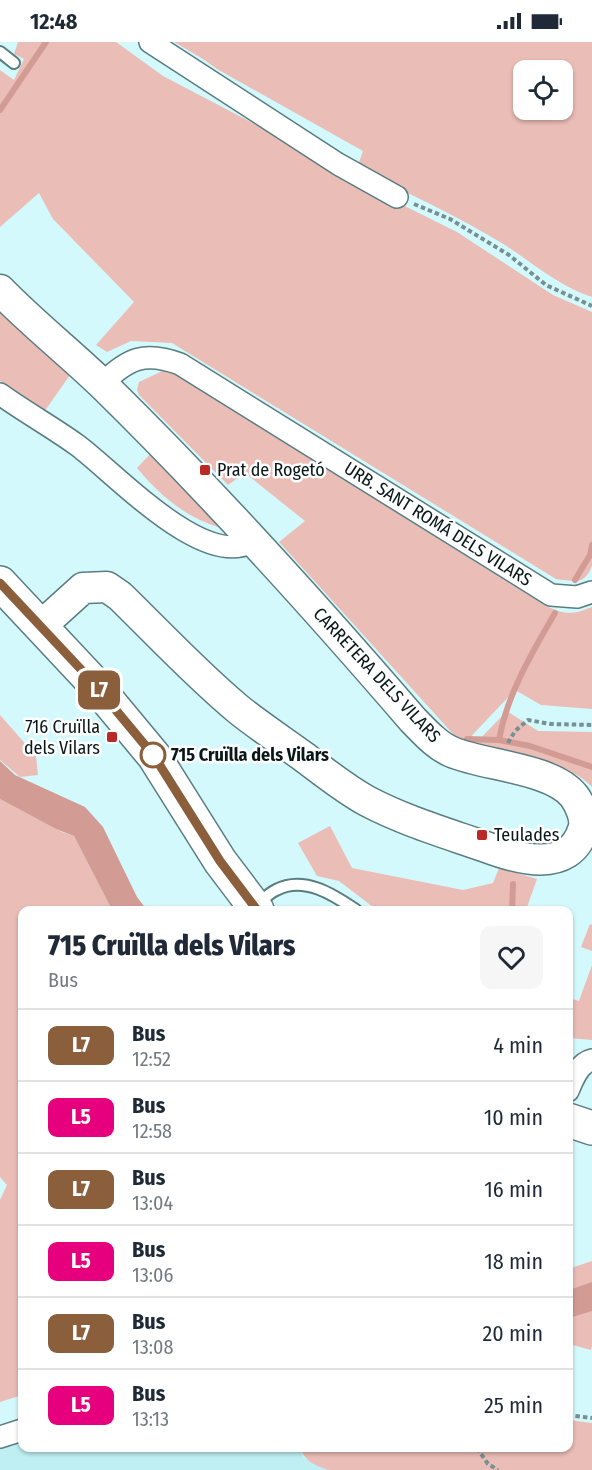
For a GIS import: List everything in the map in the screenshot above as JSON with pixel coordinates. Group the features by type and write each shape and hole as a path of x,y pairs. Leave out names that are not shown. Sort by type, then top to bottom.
{"main road":[{"path":"0,583 90,679 154,756 220,861 254,906"},
{"path":"573,1122 592,1128"}],"street":[{"path":"150,42 338,164 397,197"},
{"name":"CARRETERA DELS VILARS","path":"0,290 26,317 102,384 254,540 413,720 436,742 449,751 468,758 559,782 574,796 588,828 572,850 555,859 533,859 510,856 391,813 365,800 238,709 120,596 107,587 83,588 41,626"},
{"name":"URB. SANT ROMÁ DELS VILARS","path":"102,384 114,372 140,359 153,356 180,364 551,595 577,597 592,592"},
{"path":"0,394 76,444 158,513 208,544 241,547 254,540"},
{"path":"573,1077 586,1061 592,1060"},
{"path":"0,1437 18,1431"}],"lane":[{"path":"0,52 14,63"},
{"path":"259,906 276,890 289,886 322,889 350,906"}],"path":[{"path":"397,197 450,219 509,255 546,285 592,306"},
{"path":"507,744 515,731 528,720 551,724 592,725"},
{"path":"573,1416 592,1418"},
{"path":"480,1452 488,1464 498,1470"}],"shaded area":[{"path":"18,42 116,42 163,76 283,139 316,162 457,232 553,295 592,312 592,566 586,577 578,581 556,579 172,343 131,341 107,352 96,345 134,302 53,219 39,193 0,227 0,70 14,80 24,59 14,54"},
{"path":"174,42 592,42 592,297 558,281 469,224 357,168 363,151 217,69"},
{"path":"0,308 70,375 44,412 0,381"},
{"path":"171,367 261,428 546,606 569,613 592,607 592,709 541,705 515,690 463,745 279,542 305,521 245,473 228,485 139,395 137,390 139,382"},
{"path":"153,451 225,529 199,520 176,506 146,479 137,468"},
{"path":"507,711 538,731 592,732 592,787 581,777 552,764 473,746"},
{"path":"0,715 36,756 38,775 20,777 0,760"},
{"path":"0,761 15,775 85,807 103,827 137,897 144,906 110,906 74,836 0,799"},
{"path":"0,799 74,836 110,906 18,906 18,1396 0,1402 0,1200 7,1185 0,1177"},
{"path":"330,826 352,868 463,890 493,883 499,868 537,879 527,906 372,906 339,881 317,876 298,843"},
{"path":"590,924 592,925 592,951 581,947"},
{"path":"592,965 592,1040 573,1038 573,999 579,1001"},
{"path":"592,1261 591,1350 573,1345 573,1267"},
{"path":"592,1282 592,1311 573,1317 573,1289"},
{"path":"573,1421 592,1423 592,1470 329,1470 305,1457 302,1452 573,1452"},
{"path":"18,1440 18,1452 301,1452 303,1457 330,1470 0,1470 0,1447"}],"waterway":[{"path":"0,110 46,42"},
{"path":"575,580 590,555 592,545"},
{"path":"499,740 514,690 555,613"},
{"path":"467,739 499,740 530,746 592,767"},
{"path":"512,906 513,884"}],"bus line":[{"name":"L7","path":"0,583 90,679 154,756 220,861 254,906"}],"place":[{"name":"Prat de Rogetó","path":"205,470"},
{"name":"716 Cruïlla dels Vilars","path":"112,737"},
{"name":"715 Cruïlla dels Vilars","path":"153,755"},
{"name":"Teulades","path":"482,835"}]}
